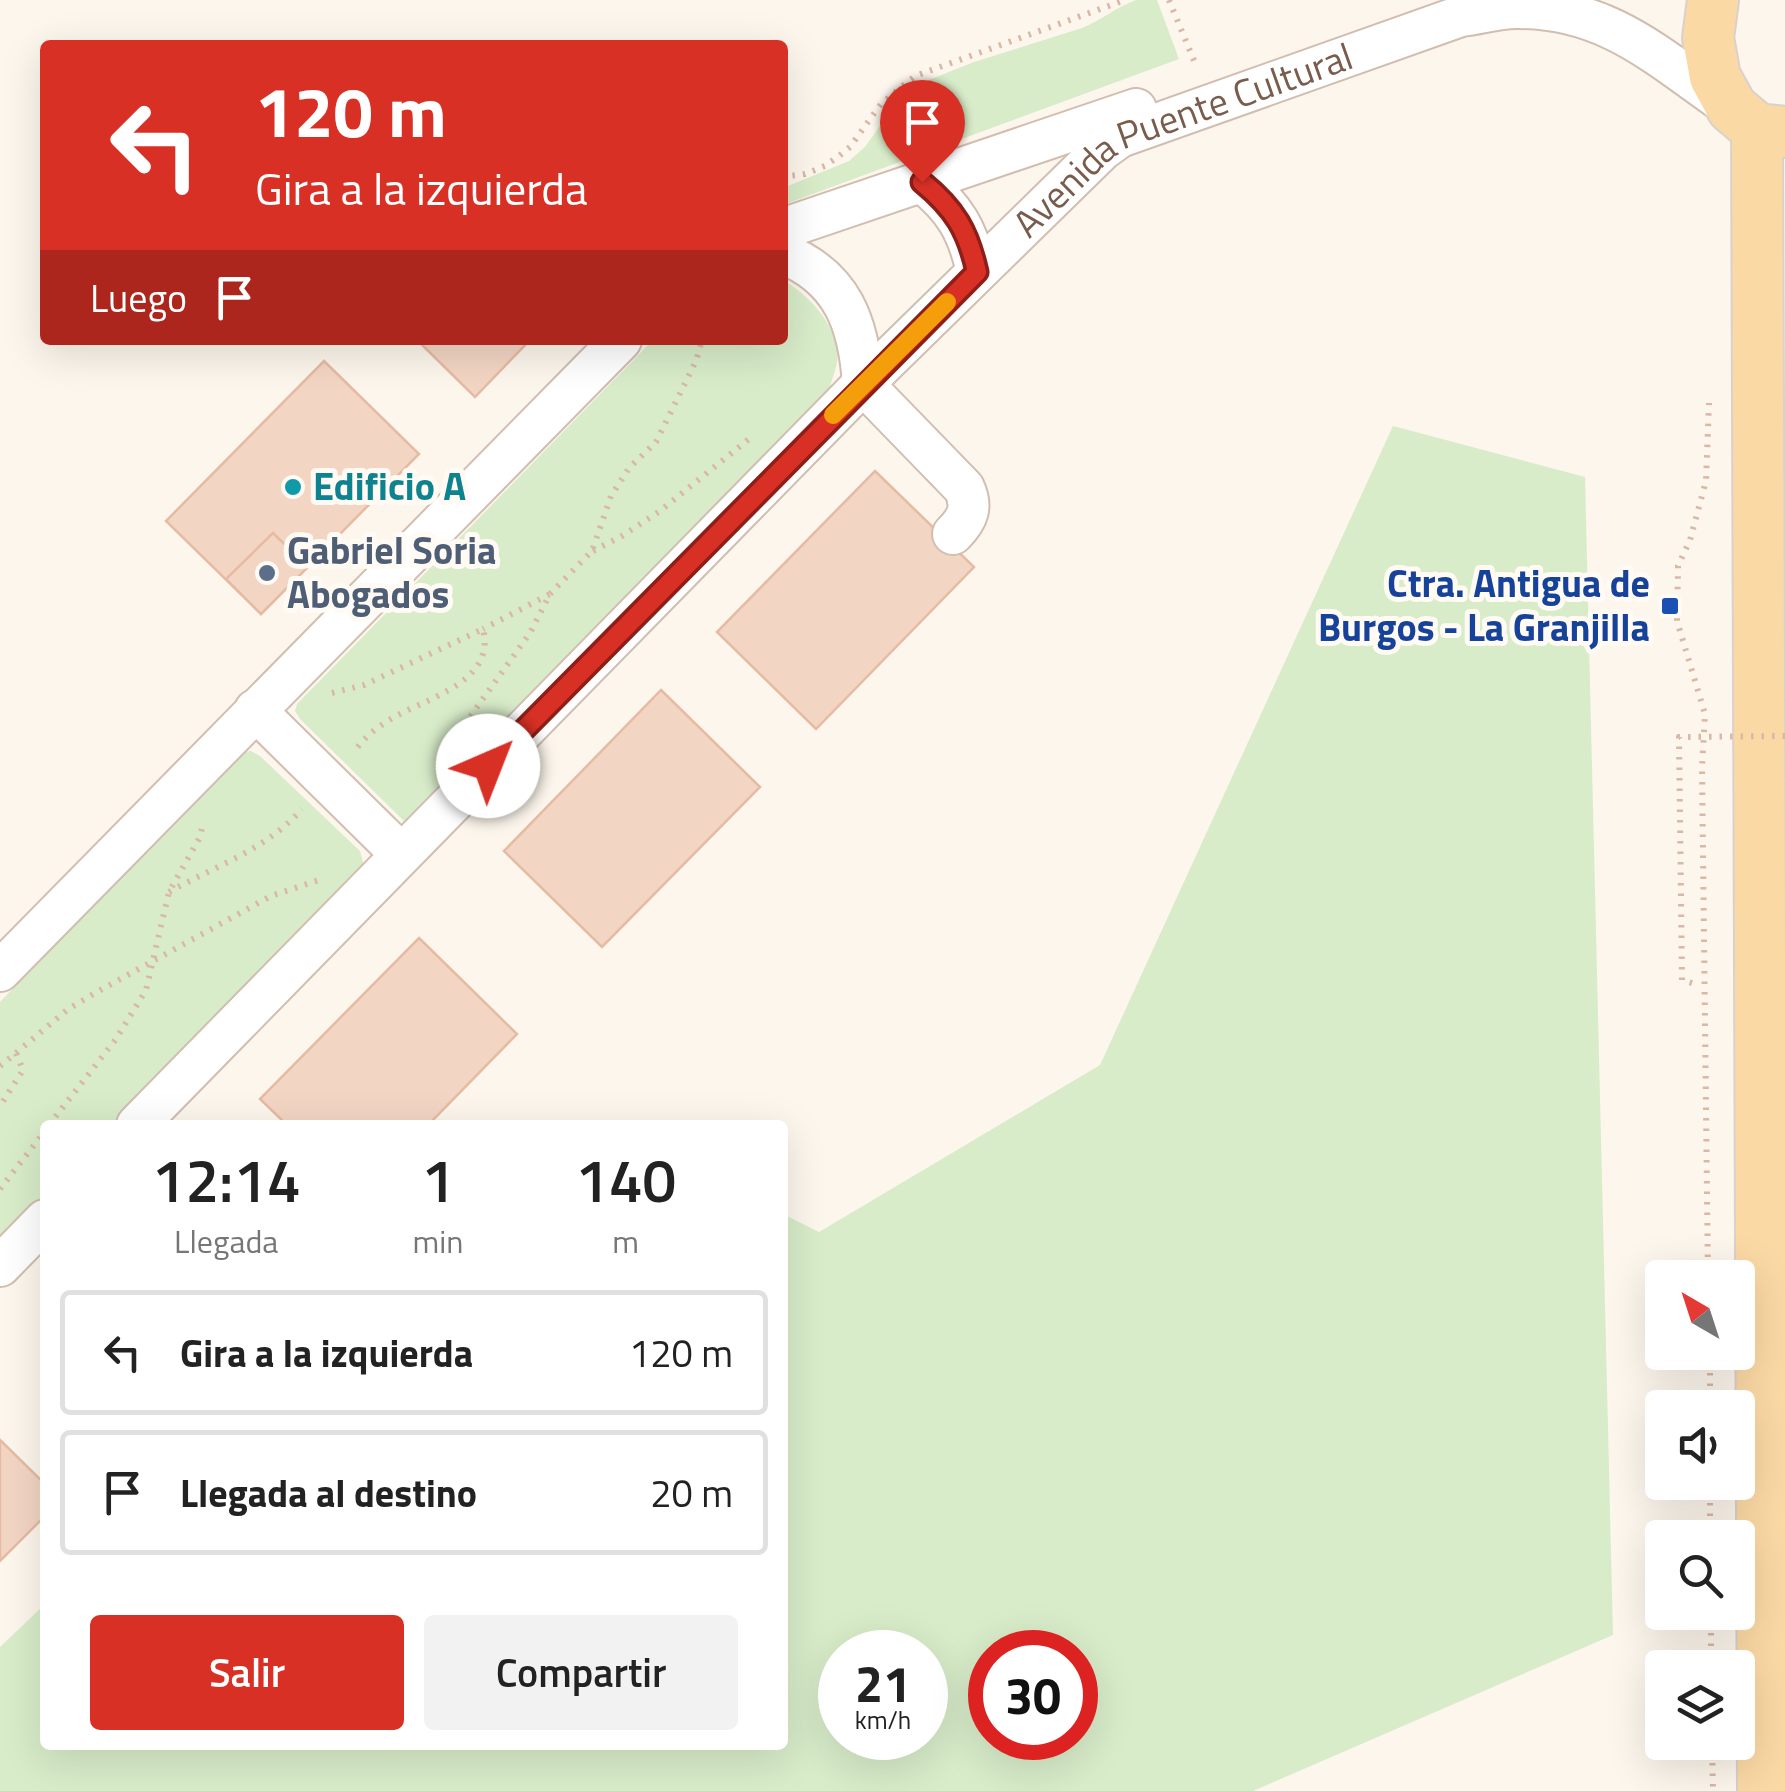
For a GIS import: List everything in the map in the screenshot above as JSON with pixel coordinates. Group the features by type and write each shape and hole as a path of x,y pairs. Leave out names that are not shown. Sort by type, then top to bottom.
{"main road":[{"path":"1713,0 1708,38 1715,77 1758,123 1764,1791"}],"street":[{"name":"Avenida Puente Cultural","path":"788,227 1131,111 1426,0"},
{"name":"Avenida Puente Cultural","path":"142,1120 863,384 1102,150 1120,138 1461,16 1514,8 1568,12 1603,22 1638,40 1758,123"},
{"path":"922,182 946,201 970,240 977,272"},
{"path":"788,255 810,264 840,297 860,342 863,384 964,488 970,500 969,510 965,522 953,534"},
{"path":"0,970 616,345"},
{"path":"255,710 401,854"},
{"path":"0,1266 40,1225"}],"path":[{"path":"788,175 815,170 839,156 881,104 915,76 1125,0"},
{"path":"1168,0 1195,63"},
{"path":"592,551 611,496 629,468 656,442 701,345"},
{"path":"1708,1260 1702,767 1705,714 1678,621 1678,566 1690,540 1706,481 1710,398"},
{"path":"461,794 444,770 444,755 530,633 550,594 592,551 660,511 740,444 772,426 786,421 801,424 813,435"},
{"path":"289,676 308,693 336,693 364,685 550,594"},
{"path":"169,892 253,849 289,824 362,741 382,724 451,689 482,659 487,646 483,628"},
{"path":"1692,984 1682,980 1679,737 1785,736"},
{"path":"53,1120 116,1039 146,990 157,930 169,892 200,837 206,816 203,792 190,777"},
{"path":"0,1066 67,1010 271,896 329,878 358,899"},
{"path":"0,1106 24,1070 16,1053"},
{"path":"0,1189 40,1137"},
{"path":"1712,1760 1713,1791"}],"green space":[{"path":"1136,0 1157,0 1179,59 788,203 788,186 849,161 914,86 974,62 1082,28"},
{"path":"788,284 822,314 837,350 828,394 407,824 300,719 295,711 297,704 648,345 788,345"},
{"path":"1393,426 1585,477 1613,1635 1253,1791 0,1791 0,1647 40,1609 40,1750 788,1750 788,1216 819,1232 1100,1065"},
{"path":"243,752 260,756 360,851 364,866 118,1120 40,1120 40,1199 0,1240 0,1002"}],"building":[{"path":"422,345 525,345 475,397"},
{"name":"Edificio A","path":"324,361 419,454 261,614 166,521"},
{"path":"875,471 974,567 816,729 717,632"},
{"name":"Gabriel Soria Abogados","path":"273,533 308,567 261,614 226,579"},
{"path":"661,690 760,787 602,947 504,851"},
{"path":"419,938 517,1034 433,1120 282,1120 260,1099"},
{"path":"0,1440 40,1479 40,1521 0,1561"}],"slow traffic":[{"path":"833,415 947,302"}],"place":[{"name":"Edificio A","path":"293,487"},
{"name":"Gabriel Soria Abogados","path":"267,573"},
{"name":"Ctra. Antigua de Burgos - La Granjilla","path":"1670,606"}],"route":[{"path":"488,766 977,272 970,240 946,201 922,182"}]}
